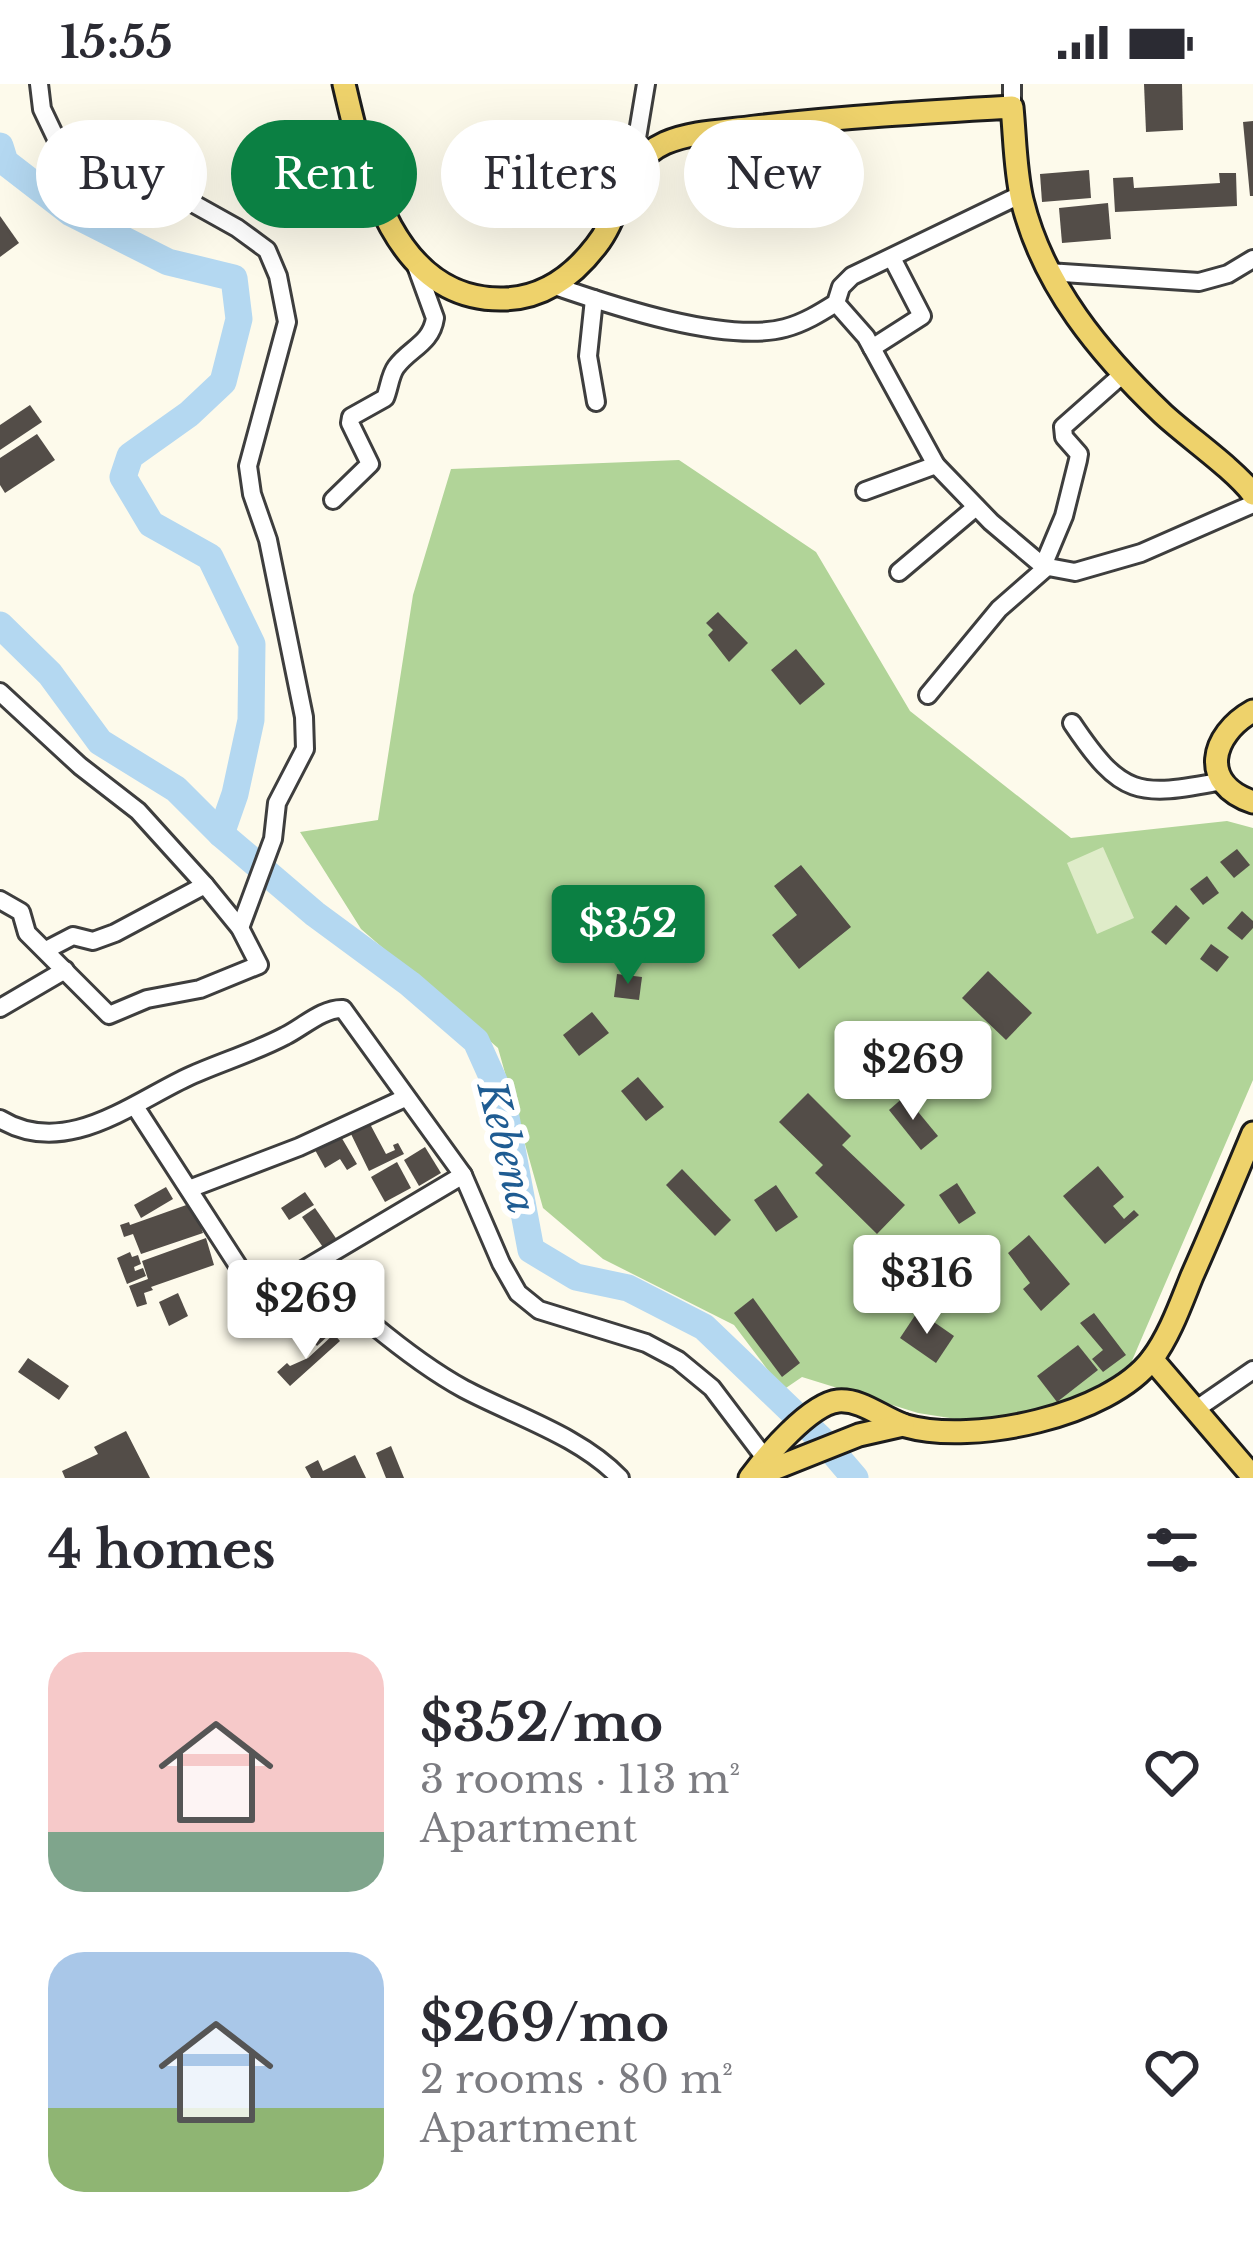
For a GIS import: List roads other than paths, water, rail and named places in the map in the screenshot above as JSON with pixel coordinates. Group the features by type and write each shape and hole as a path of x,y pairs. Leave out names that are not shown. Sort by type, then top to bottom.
{"main road":[{"path":"344,84 376,199 395,236 415,262 458,294 483,298 536,294 555,286 599,243 606,228"},
{"path":"660,146 686,136 832,118 1012,107 1021,195 1048,272 1096,345 1207,454 1252,489"},
{"path":"1253,711 1229,726 1217,751 1222,782 1253,802"},
{"path":"777,1455 831,1403 854,1402 903,1425 956,1432 1027,1425 1125,1382 1152,1360 1253,1133"},
{"path":"1152,1360 1249,1476"},
{"path":"777,1455 903,1425"}],"street":[{"path":"39,84 42,109 62,151 94,169 151,181 237,228 267,250 278,276 287,322 248,466 295,673 305,749 278,803 273,839 240,928"},
{"path":"640,120 646,84"},
{"path":"1012,84 1012,107"},
{"path":"555,286 724,330 781,330 836,303 841,287 852,276 1021,195"},
{"path":"872,348 922,316 892,258"},
{"path":"1048,272 1199,282 1228,274 1253,259"},
{"path":"333,500 370,464 351,417 386,398 394,369 421,346 434,327 435,317 415,262"},
{"path":"594,299 588,356 596,402"},
{"path":"836,303 872,348 936,465 1045,567 1075,572 1141,553 1252,489"},
{"path":"928,695 963,648 1045,567 1078,460 1077,449 1064,437 1063,427 1124,373"},
{"path":"865,491 936,465"},
{"path":"899,572 976,507"},
{"path":"0,692 80,766 138,811 240,928 259,965 200,989 147,999 115,1014 102,1010 28,932 21,912 0,900"},
{"path":"1072,723 1101,767 1142,790 1222,782"},
{"path":"46,950 73,936 93,940 115,933 205,885"},
{"path":"0,1008 64,970"},
{"path":"0,1120 46,1134 89,1125 136,1108 178,1082 343,1009 463,1175 518,1293 538,1310 646,1343 678,1360 777,1455"},
{"path":"189,1189 299,1147 405,1098"},
{"path":"136,1108 261,1295 463,1175"},
{"path":"372,1324 459,1386 579,1447 620,1478"},
{"path":"1195,1410 1253,1370"}],"waterway":[{"path":"0,146 5,162 71,213 168,262 234,278 239,319 223,382 189,414 130,456 123,477 151,524 210,557 252,644 251,720 221,834"},
{"name":"Kebena","path":"0,625 50,674 100,742 176,789 315,914 410,984 476,1041 503,1101 531,1250 576,1277 628,1288 704,1327 855,1478"}]}
